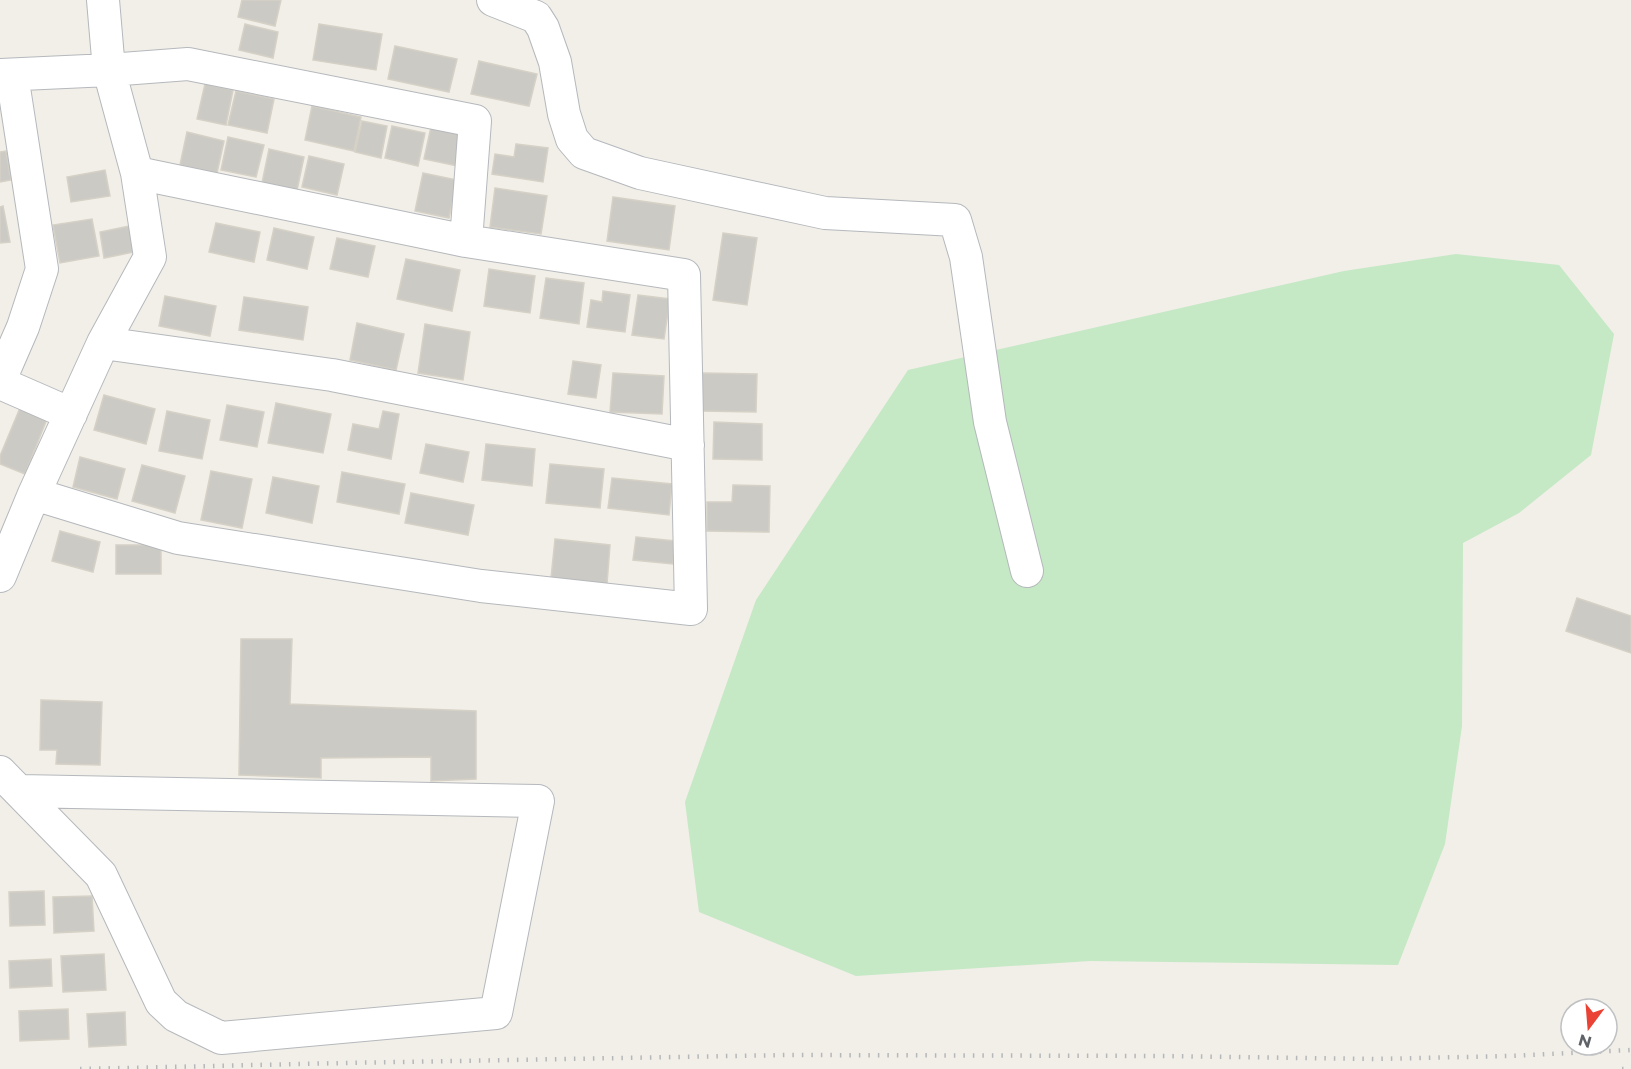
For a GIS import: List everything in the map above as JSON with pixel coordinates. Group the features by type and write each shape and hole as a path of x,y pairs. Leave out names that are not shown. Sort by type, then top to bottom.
{"street":[{"path":"0,576 34,494 103,343 150,257 137,173 109,70 103,0"},
{"path":"493,0 536,17 543,28 555,62 564,114 572,139 584,153 640,173 825,213 955,220 966,256 990,422 1027,571"},
{"path":"71,414 0,381 23,327 42,269 6,75 188,64 475,121 466,241"},
{"path":"34,494 178,538 481,586 691,609 684,275 466,241 137,173"},
{"path":"103,343 332,375 688,445"},
{"path":"10,782 538,801 496,1013 221,1038 176,1016 161,1002 101,875 10,782"}],"green space":[{"path":"1456,254 1559,265 1614,334 1591,455 1519,513 1463,543 1462,726 1445,844 1398,965 1090,961 856,976 699,912 685,802 756,600 908,370 1344,271"}],"building":[{"path":"242,0 281,0 275,26 238,17"},
{"path":"245,24 278,32 273,58 239,50"},
{"path":"319,24 382,34 376,70 313,60"},
{"path":"395,46 457,59 449,92 388,79"},
{"path":"479,61 537,74 529,106 471,94"},
{"path":"205,84 233,90 226,125 197,119"},
{"path":"236,91 274,99 267,133 228,125"},
{"path":"312,106 361,117 354,151 305,140"},
{"path":"362,121 387,126 381,158 355,152"},
{"path":"392,126 425,133 418,166 385,158"},
{"path":"431,127 465,135 458,166 424,159"},
{"path":"187,132 224,141 217,173 180,165"},
{"path":"228,137 264,145 256,177 221,170"},
{"path":"516,144 548,148 543,182 492,174 495,154 514,157"},
{"path":"269,149 304,157 296,195 261,188"},
{"path":"6,151 11,180 0,182 0,152"},
{"path":"309,156 344,164 337,195 302,187"},
{"path":"105,170 110,196 71,202 67,177"},
{"path":"423,173 457,180 449,218 415,211"},
{"path":"495,188 547,196 541,234 490,227"},
{"path":"613,197 675,206 669,250 607,241"},
{"path":"3,206 10,242 0,243 0,207"},
{"path":"92,219 99,256 60,263 53,225"},
{"path":"216,223 260,232 254,262 209,252"},
{"path":"130,226 134,252 104,258 100,232"},
{"path":"274,228 314,237 307,269 267,260"},
{"path":"723,233 757,238 747,305 713,300"},
{"path":"337,238 375,246 368,277 330,269"},
{"path":"406,259 460,270 452,311 397,299"},
{"path":"489,269 535,276 530,313 484,306"},
{"path":"546,278 584,283 579,324 540,318"},
{"path":"603,291 630,295 625,332 587,327 591,300 602,302"},
{"path":"638,295 670,299 664,339 632,335"},
{"path":"165,296 216,306 210,336 159,326"},
{"path":"244,297 308,307 303,340 239,330"},
{"path":"357,323 404,334 396,370 350,360"},
{"path":"425,324 470,332 463,380 418,373"},
{"path":"573,361 601,365 596,398 568,394"},
{"path":"613,373 664,376 662,414 610,412"},
{"path":"702,373 757,374 756,412 701,411"},
{"path":"104,395 155,409 146,444 94,430"},
{"path":"276,403 331,414 323,453 268,443"},
{"path":"227,405 264,412 257,447 220,440"},
{"path":"20,408 47,419 25,474 0,464 0,456"},
{"path":"167,411 210,420 202,459 159,451"},
{"path":"383,411 399,414 391,459 348,450 353,424 379,429"},
{"path":"714,422 762,424 762,460 713,459"},
{"path":"426,444 469,452 463,482 420,473"},
{"path":"486,444 535,449 532,486 482,480"},
{"path":"80,457 125,469 117,499 73,487"},
{"path":"550,464 604,469 600,508 546,503"},
{"path":"142,465 185,476 175,513 132,501"},
{"path":"211,471 252,479 242,528 201,520"},
{"path":"342,472 405,484 399,514 337,502"},
{"path":"273,477 319,486 312,523 266,513"},
{"path":"612,478 672,484 669,515 608,508"},
{"path":"733,485 770,486 769,532 707,531 707,502 732,502"},
{"path":"411,493 474,505 468,535 405,523"},
{"path":"60,531 100,542 93,572 52,561"},
{"path":"636,537 675,541 673,564 633,560"},
{"path":"555,539 610,545 607,584 551,578"},
{"path":"116,545 161,545 161,574 116,574"},
{"path":"1577,598 1631,616 1631,653 1566,631"},
{"path":"241,639 292,639 290,704 476,711 476,779 431,781 431,757 321,758 321,778 239,775"},
{"path":"41,700 102,702 100,765 56,764 57,750 40,750"},
{"path":"44,891 45,925 10,926 9,892"},
{"path":"92,896 94,931 54,933 53,897"},
{"path":"104,954 106,990 63,992 61,956"},
{"path":"51,959 52,986 10,988 9,961"},
{"path":"68,1009 69,1039 20,1041 19,1011"},
{"path":"125,1012 126,1045 89,1047 87,1014"}],"railway":[{"path":"80,1069 787,1055 1374,1059 1631,1050"},
{"path":"1622,1069 1631,1069"}]}
